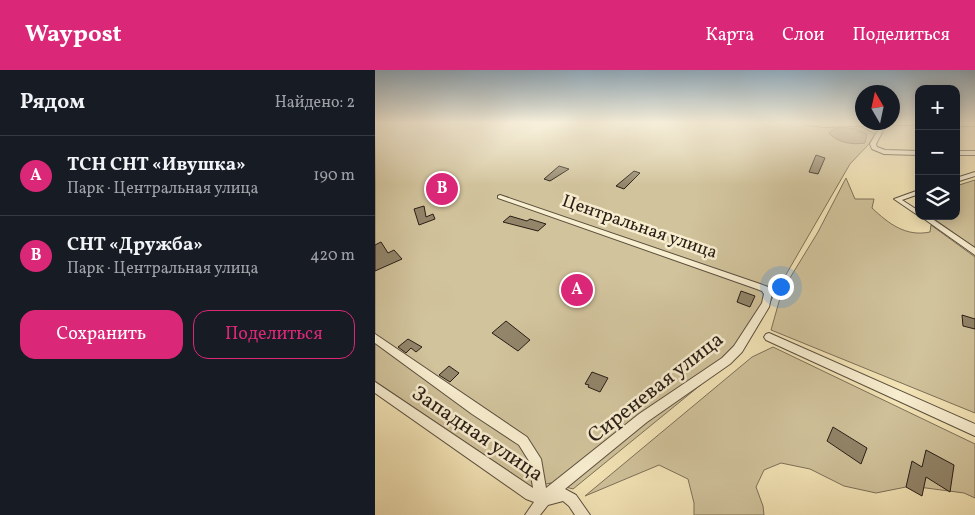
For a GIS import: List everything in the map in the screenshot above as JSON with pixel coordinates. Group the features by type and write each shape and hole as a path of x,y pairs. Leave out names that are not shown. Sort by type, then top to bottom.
{"street":[{"path":"873,144 874,148 884,152 915,153"},
{"path":"960,153 975,153"},
{"path":"960,179 975,174"},
{"path":"915,193 897,199 915,211"},
{"name":"Центральная улица","path":"500,197 767,291"},
{"path":"929,220 975,252"},
{"name":"Сиреневая улица","path":"532,515 544,499 643,418 726,361 738,348 766,304 767,291"},
{"path":"769,337 975,430"},
{"path":"375,338 476,410 523,440 535,459 539,485 544,499"},
{"name":"Западная улица","path":"375,387 531,494 544,499 563,495 569,497 583,515"}],"shaded area":[{"path":"375,144 869,144 850,164 747,342 730,361 573,489 551,483 532,487 375,381"},
{"path":"846,178 855,199 874,199 872,208 891,224 913,233 930,232 931,225 975,257 975,413 771,330 782,291 818,232"},
{"path":"975,180 975,248 936,220 960,220 960,185"},
{"path":"773,347 975,444 975,498 964,493 911,486 876,493 844,486 810,469 781,463 764,470 756,487 763,506 764,515 694,515 694,503 688,479 659,465 585,496 752,357"}],"building":[{"path":"816,155 825,158 818,174 809,172"},
{"path":"559,166 569,169 550,181 544,179"},
{"path":"634,171 640,173 624,189 616,186"},
{"path":"424,206 426,217 433,214 435,219 419,225 414,209"},
{"path":"510,216 546,224 538,231 503,222"},
{"path":"381,242 388,253 394,250 402,259 375,271 375,245"},
{"path":"578,283 588,287 580,297 569,293"},
{"path":"741,291 755,296 750,307 737,302"},
{"path":"962,315 975,319 975,329 963,326"},
{"path":"506,321 530,340 518,351 492,333"},
{"path":"408,339 422,347 416,352 411,348 406,353 398,347"},
{"path":"449,366 459,373 450,382 439,375"},
{"path":"592,372 608,378 600,392 585,384"},
{"path":"833,427 867,448 861,464 827,441"},
{"path":"926,450 954,465 950,492 926,477 922,496 906,487 912,461 922,467"}],"place":[{"name":"СНТ «Дружба»","path":"442,189"},
{"name":"ТСН СНТ «Ивушка»","path":"577,290"}]}
